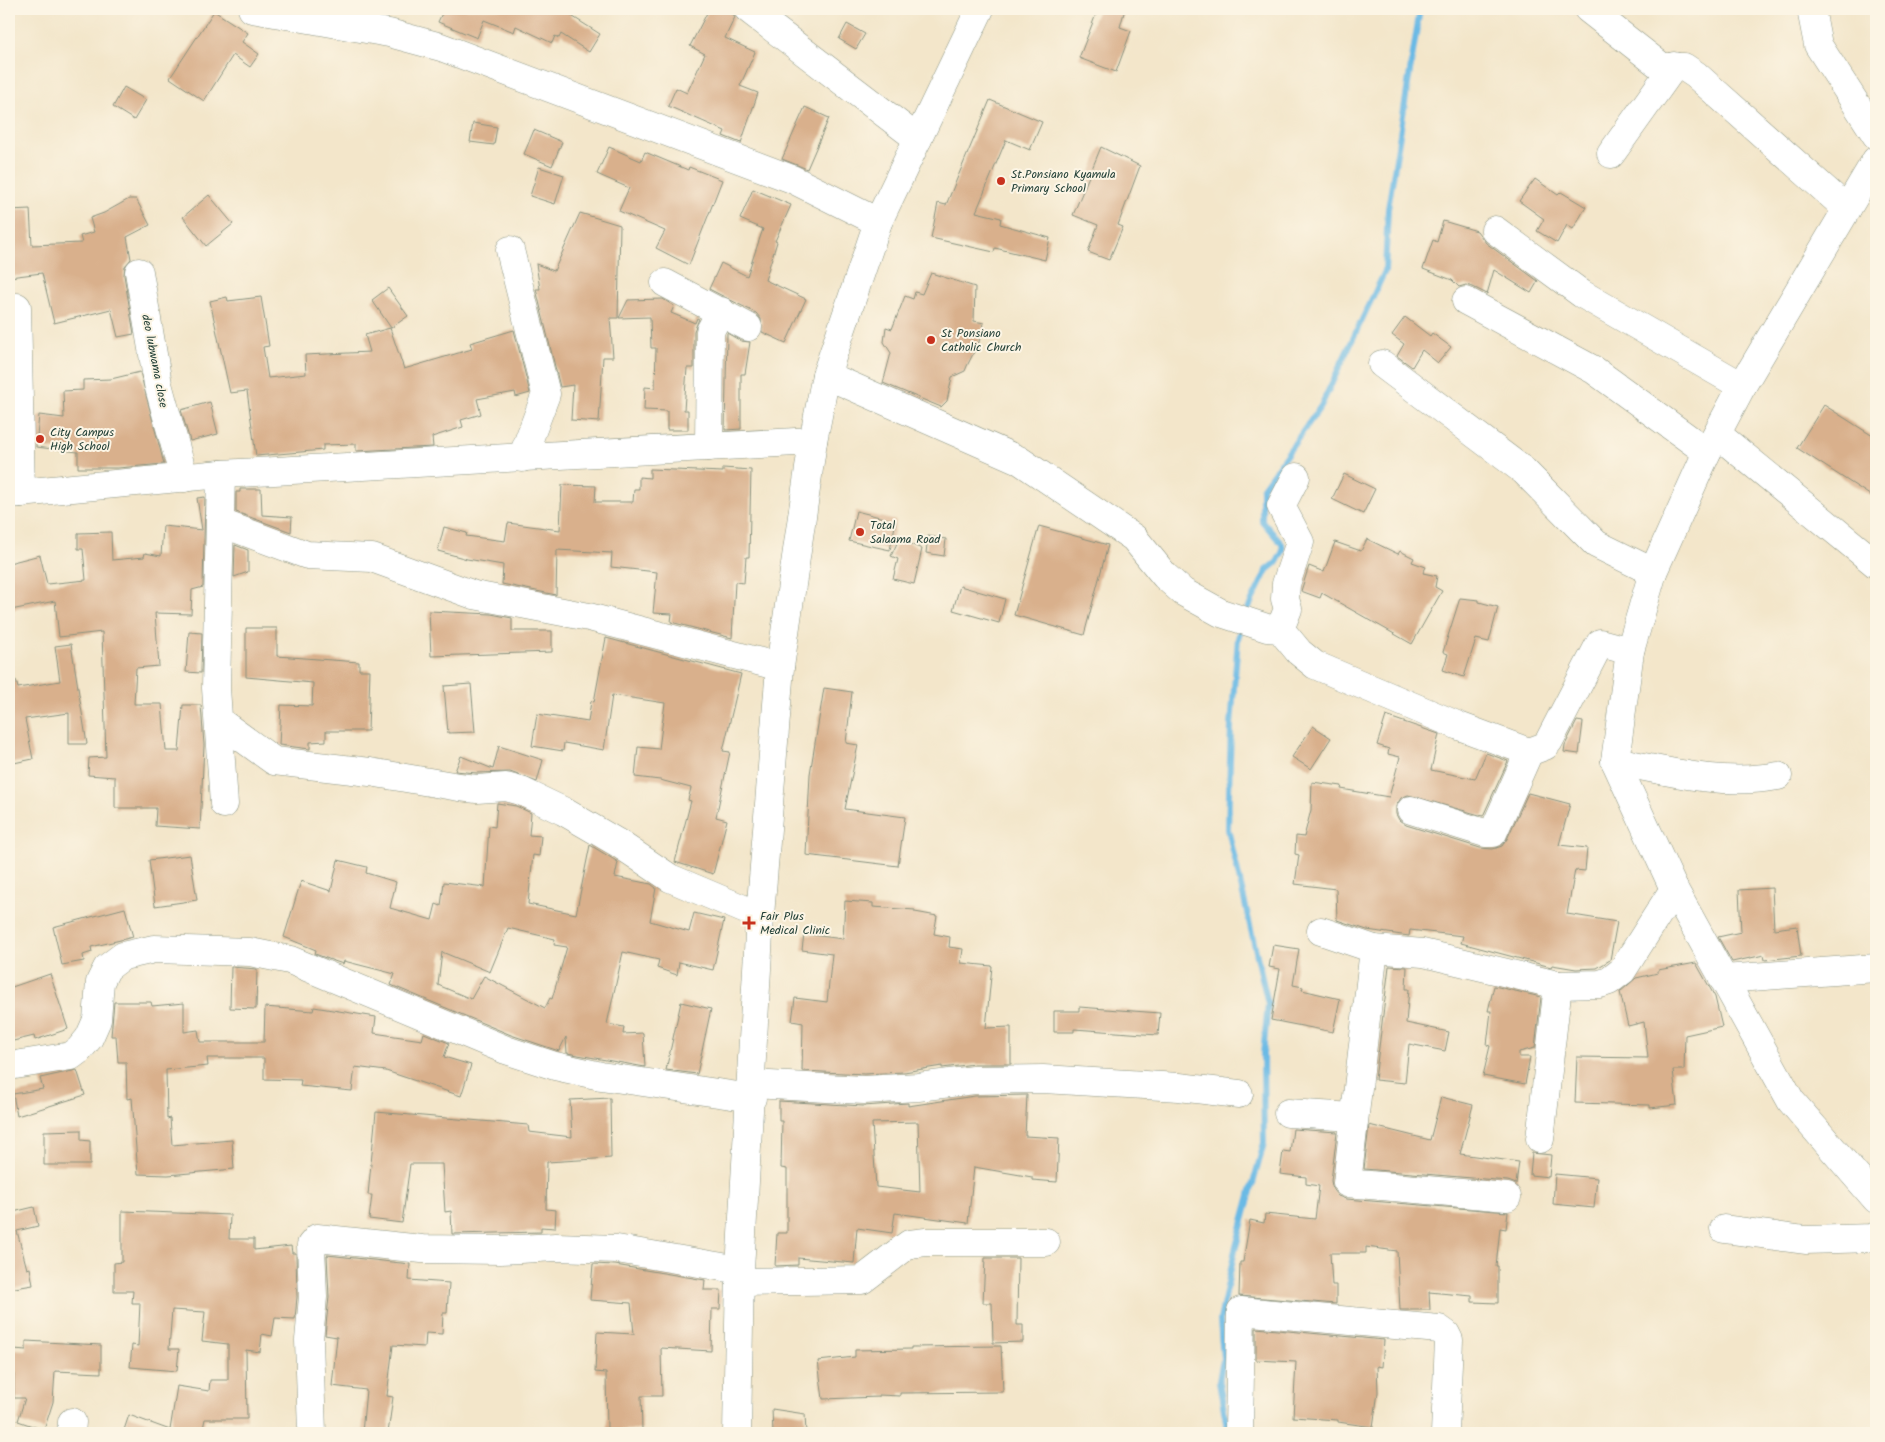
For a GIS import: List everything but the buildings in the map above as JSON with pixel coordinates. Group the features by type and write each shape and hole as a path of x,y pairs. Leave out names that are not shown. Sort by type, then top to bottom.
{"street":[{"path":"252,9 389,33 441,47 792,178 878,222"},
{"path":"748,9 918,139"},
{"path":"737,1433 740,1276 752,1091 760,916 780,667 813,442 826,375 878,222 980,9"},
{"path":"1588,9 1662,67 1684,67 1696,75 1848,209"},
{"path":"1811,9 1818,44 1876,135"},
{"path":"1611,154 1674,66"},
{"path":"1876,160 1742,386 1712,443 1653,572 1630,651 1615,761 1674,889 1791,1101 1876,1198"},
{"path":"1495,230 1582,294 1742,386"},
{"path":"510,250 546,394 522,458"},
{"name":"deo lubwama close","path":"139,272 158,384 184,478"},
{"path":"665,283 748,326"},
{"path":"1466,301 1594,370 1712,443 1876,564"},
{"path":"17,307 15,493 221,474 813,442"},
{"path":"709,447 710,330 721,311"},
{"path":"1382,364 1524,471 1596,544 1653,572"},
{"path":"826,375 1018,460 1134,538 1165,576 1183,592 1221,613 1243,621 1280,629 1299,652 1315,665 1458,726 1528,752 1544,746 1549,741 1600,643 1630,651"},
{"path":"221,474 216,688 224,804"},
{"path":"1280,629 1288,609 1285,599 1286,584 1300,542 1281,506 1296,478"},
{"path":"221,523 307,554 372,558 474,595 589,617 780,667"},
{"path":"219,720 274,761 370,772 459,787 477,789 506,787 521,791 563,811 670,878 760,916"},
{"path":"1411,810 1484,833 1493,834 1528,752"},
{"path":"1615,761 1688,776 1725,780 1752,781 1778,776"},
{"path":"1321,931 1374,949 1423,952 1558,985 1600,984 1616,976 1674,889"},
{"path":"9,1066 71,1056 80,1050 89,1038 97,1020 100,982 108,968 123,956 154,949 200,950 250,952 290,960 506,1050 555,1066 601,1076 752,1091 864,1090 918,1087 967,1080 1043,1079 1179,1087 1239,1094"},
{"path":"1374,949 1347,1183 1507,1197"},
{"path":"1723,979 1876,968"},
{"path":"1540,1139 1558,985"},
{"path":"1288,1113 1354,1117"},
{"path":"1724,1230 1805,1240 1872,1238 1876,1236"},
{"path":"312,1433 309,1340 313,1297 310,1245 317,1238 422,1249 500,1250 556,1247 618,1249 740,1276 862,1280 909,1244 926,1242 1046,1242"},
{"path":"1239,1433 1241,1311 1439,1329 1446,1334 1449,1340 1445,1433"}],"waterway":[{"path":"1245,615 1267,570 1277,562 1283,551 1282,544 1262,521 1262,489 1321,406 1385,271 1388,209 1420,9"},
{"path":"1227,1427 1219,1382 1223,1358 1220,1320 1234,1254 1264,1143 1263,1054 1268,1004 1228,829 1231,726 1238,638 1242,627"}],"place":[{"name":"St.Ponsiano Kyamula Primary School","path":"1001,181"},
{"name":"St Ponsiano Catholic Church","path":"931,340"},
{"name":"City Campus High School","path":"40,439"},
{"name":"Total Salaama Road","path":"860,532"},
{"name":"Fair Plus Medical Clinic","path":"749,923"}]}
